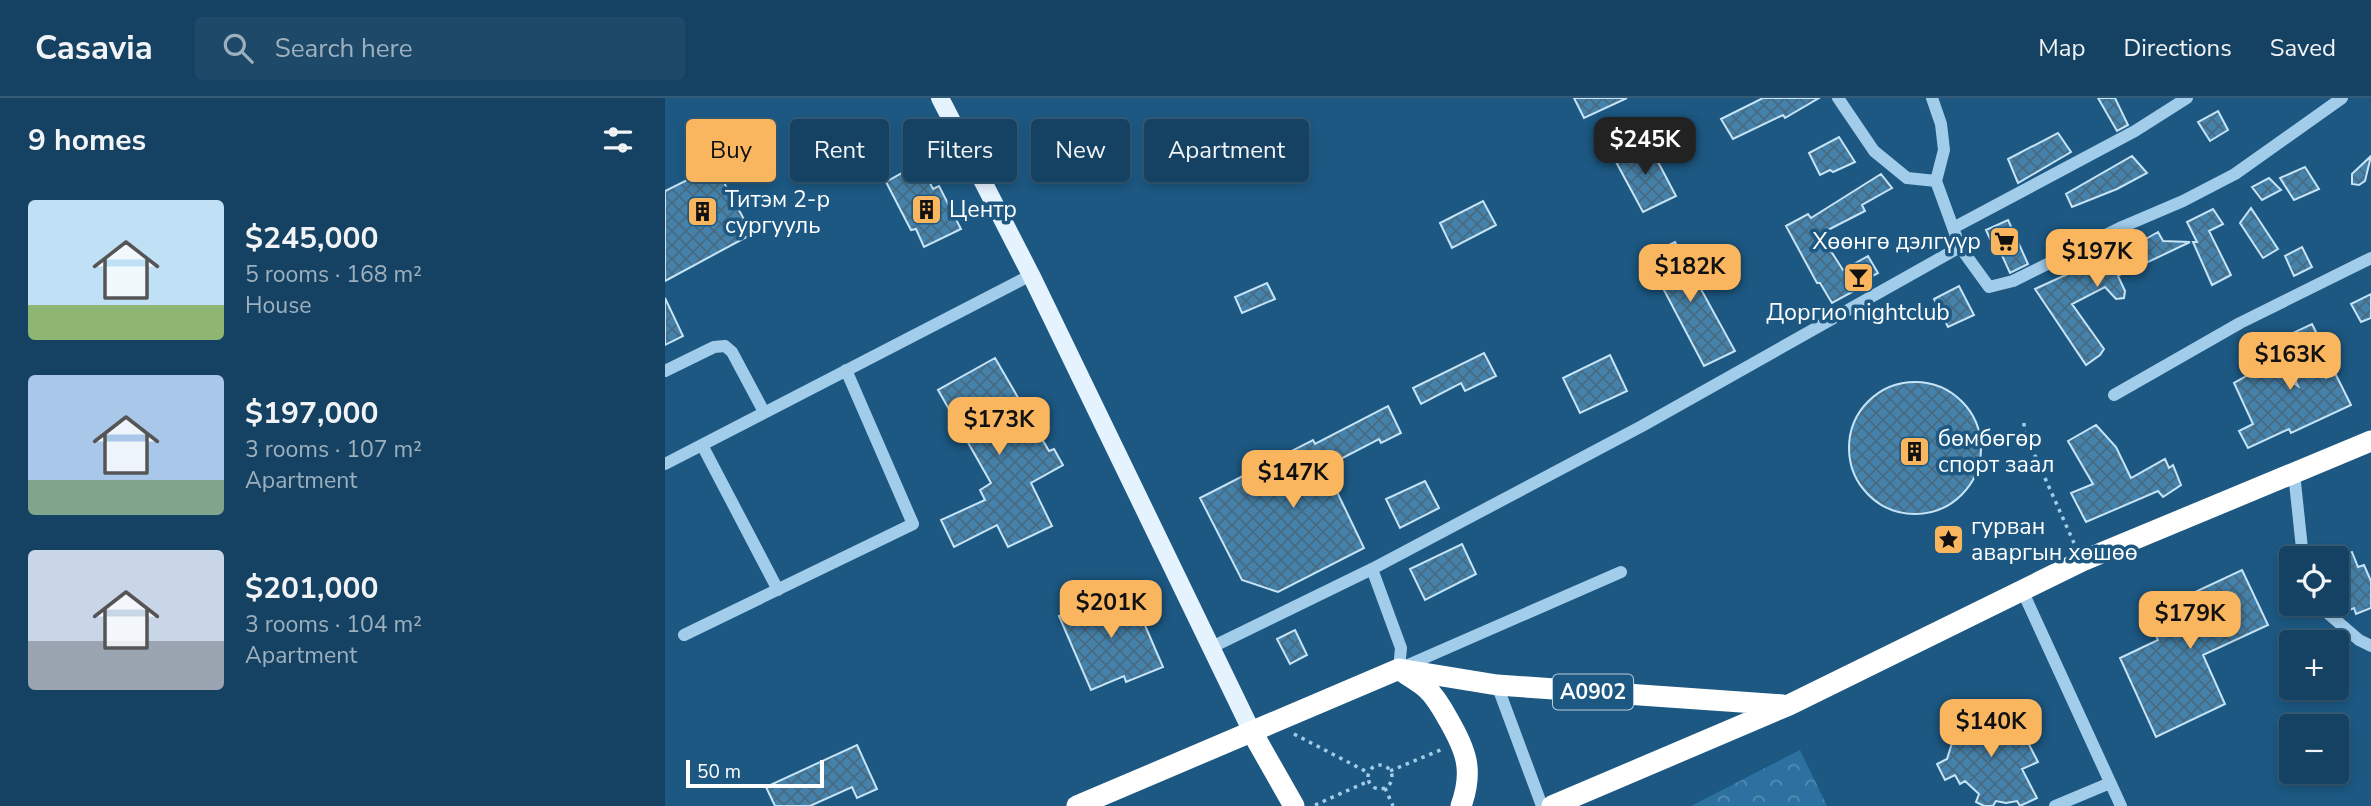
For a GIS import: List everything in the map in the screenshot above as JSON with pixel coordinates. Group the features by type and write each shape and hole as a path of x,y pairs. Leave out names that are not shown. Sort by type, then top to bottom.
{"highway":[{"path":"1552,806 1789,705 2082,561 2371,441"},
{"path":"1077,806 1399,669 1427,688 1462,742 1468,762 1467,789 1461,806"},
{"name":"A0902","path":"1399,669 1497,685 1789,705"},
{"path":"1252,732 1304,806"}],"main road":[{"path":"940,98 1031,275 1252,732"}],"street":[{"path":"1837,98 1874,151 1907,178 1936,181"},
{"path":"1932,98 1941,124 1944,150 1936,181 1961,247 1989,287 2013,281 2235,174 2342,98"},
{"path":"1953,228 2135,131 2187,98"},
{"path":"1212,647 1372,569 1642,426 1961,247"},
{"path":"2114,395 2240,323 2371,258"},
{"path":"665,464 1031,275"},
{"path":"665,371 714,347 725,346 732,352 764,412"},
{"path":"684,635 913,524 846,370"},
{"path":"702,445 778,590"},
{"path":"2294,473 2302,546"},
{"path":"1372,569 1401,648 1399,669 1621,572"},
{"path":"2022,590 2121,806"},
{"path":"2329,616 2371,646"},
{"path":"1497,685 1542,806"},
{"path":"2055,806 2110,783"}],"path":[{"path":"2024,424 2024,431 2082,561"},
{"path":"1289,731 1369,773"},
{"path":"1390,771 1462,742"},
{"path":"1381,765 1390,771 1391,782 1385,788 1377,789 1369,781 1369,773 1373,767 1381,765"},
{"path":"1304,806 1369,781"},
{"path":"1385,788 1393,806"}],"green space":[{"path":"1800,750 1827,806 1691,806"}],"building":[{"path":"1574,98 1627,98 1584,118"},
{"path":"1763,98 1819,98 1785,118 1783,115 1733,139 1721,119"},
{"path":"2098,98 2115,98 2128,125 2117,131"},
{"path":"2218,111 2228,130 2210,141 2198,122"},
{"path":"2058,133 2071,152 2018,183 2008,159"},
{"path":"1839,137 1855,162 1820,175 1809,153"},
{"path":"1647,141 1676,196 1643,212 1615,160"},
{"path":"2132,156 2147,173 2117,189 2072,207 2066,194"},
{"path":"2371,156 2365,181 2359,185 2352,184 2352,174"},
{"path":"2305,167 2319,189 2294,200 2280,178"},
{"name":"Центр","path":"903,172 903,182 930,182 933,189 939,186 961,229 924,247 916,229 911,230 886,182"},
{"path":"1881,174 1892,188 1862,205 1865,211 1820,234 1843,270 1868,256 1878,273 1861,282 1863,286 1832,303 1820,283 1817,283 1786,226 1808,214 1811,218"},
{"path":"2269,178 2281,190 2262,200 2252,187"},
{"name":"Титэм 2-р сургууль","path":"686,180 724,182 752,234 665,281 665,191"},
{"path":"1483,201 1496,225 1452,248 1440,223"},
{"path":"2251,208 2278,249 2263,258 2240,223"},
{"path":"2213,209 2223,224 2209,231 2231,275 2212,285 2187,222"},
{"name":"Хөөнгө дэлгүүр","path":"2008,220 2028,264 2010,273 1986,230"},
{"path":"2158,232 2163,241 2190,242 2118,276 2125,291 2124,298 2116,299 2105,287 2072,304 2104,349 2086,365 2035,289 2096,261 2094,258 2126,242 2130,248"},
{"path":"1675,242 1735,351 1704,366 1646,256"},
{"path":"2302,247 2312,267 2294,276 2285,256"},
{"path":"1267,283 1275,299 1242,313 1235,297"},
{"path":"1959,286 1974,315 1948,327 1934,299"},
{"path":"2371,294 2371,318 2361,322 2351,304"},
{"path":"665,298 683,336 665,345"},
{"path":"2312,324 2322,344 2304,352 2326,378 2335,373 2351,405 2291,433 2289,429 2248,448 2239,431 2253,424 2234,383 2266,365 2298,386 2278,340"},
{"path":"1484,353 1496,376 1465,391 1461,383 1421,404 1413,388"},
{"path":"1610,355 1627,391 1580,413 1563,378"},
{"path":"995,358 1049,451 1054,449 1063,465 1031,483 1052,526 1008,547 997,525 954,547 941,520 985,500 980,490 991,483 938,390"},
{"name":"бөмбөгөр спорт заал","path":"1915,382 1940,387 1961,402 1976,423 1981,448 1976,473 1961,494 1940,509 1915,514 1890,509 1869,494 1854,473 1849,448 1854,423 1869,402 1890,387"},
{"path":"1388,406 1401,433 1381,443 1379,439 1325,467 1364,548 1278,592 1242,580 1200,498 1313,440 1315,444"},
{"path":"2096,425 2116,447 2131,478 2165,459 2169,468 2173,465 2181,485 2163,497 2158,491 2086,522 2071,493 2093,484 2068,441"},
{"path":"1425,481 1439,508 1400,528 1386,499"},
{"path":"1462,544 1476,574 1425,600 1410,569"},
{"path":"2352,552 2358,567 2364,565 2371,581 2371,608 2356,614 2354,608 2349,610 2349,553"},
{"path":"2242,570 2268,625 2203,655 2225,704 2156,737 2120,658 2158,640 2146,615"},
{"path":"1128,586 1163,667 1126,682 1124,676 1091,690 1059,616"},
{"path":"1295,630 1307,655 1290,664 1277,639"},
{"path":"1992,701 2006,732 2019,725 2038,762 2022,769 2037,798 2020,806 2017,801 1996,801 1993,806 1976,802 1979,794 1965,781 1960,784 1955,775 1945,780 1937,764 1947,759 1958,724 1964,727 1970,718 1979,712 1977,708"},
{"path":"857,745 877,789 857,798 852,787 810,806 775,806 766,787"}],"place":[{"name":"Центр","path":"926,209"},
{"name":"Титэм 2-р сургууль","path":"702,212"},
{"name":"Хөөнгө дэлгүүр","path":"2004,241"},
{"name":"Доргио nightclub","path":"1858,278"},
{"name":"бөмбөгөр спорт заал","path":"1915,451"},
{"name":"гурван аваргын хөшөө","path":"1948,539"}]}
